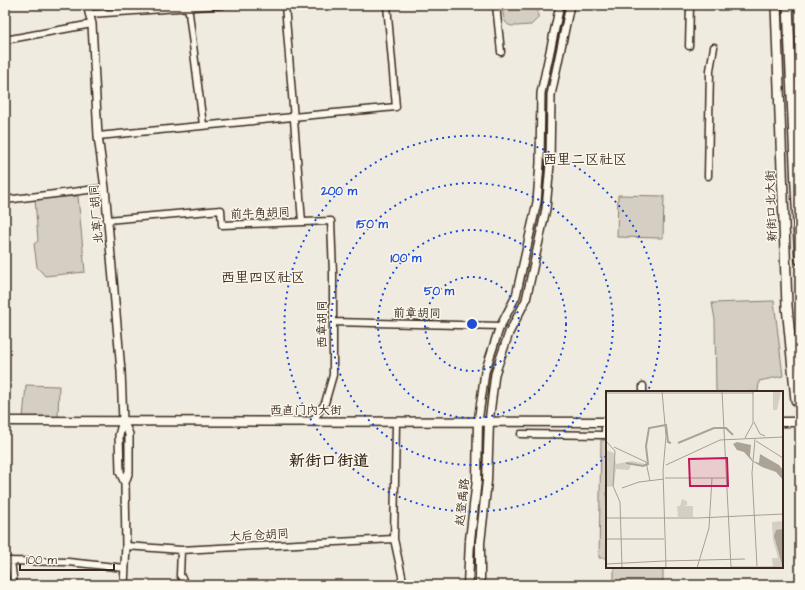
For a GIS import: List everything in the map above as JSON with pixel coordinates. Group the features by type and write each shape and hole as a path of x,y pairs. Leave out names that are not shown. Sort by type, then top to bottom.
{"main road":[{"name":"新街口北大街","path":"776,5 787,306 796,400 800,404"},
{"name":"新街口北大街","path":"788,5 800,260"},
{"name":"西直门内大街","path":"5,421 606,422"},
{"name":"赵登禹路","path":"468,585 470,540 477,480 478,422"},
{"name":"赵登禹路","path":"480,585 480,543 487,482 488,422"},
{"path":"783,422 800,422"}],"street":[{"name":"北草厂胡同","path":"87,5 92,24 98,136 121,371 123,421 119,434 119,442 120,472 124,484 126,546 124,585"},
{"path":"90,14 223,5"},
{"path":"285,5 302,222"},
{"path":"98,136 396,107 388,5"},
{"path":"496,5 501,52"},
{"path":"478,422 485,372 501,326 516,296 537,202 540,163 541,93 560,5"},
{"path":"488,422 495,374 509,333 526,300 546,209 550,164 551,95 570,5"},
{"path":"689,46 690,5"},
{"path":"188,7 203,125"},
{"path":"5,40 92,24"},
{"path":"708,176 710,70 714,47"},
{"path":"5,200 104,188"},
{"name":"前牛角胡同","path":"107,220 221,210 222,225 331,221"},
{"name":"西章胡同","path":"312,422 326,403 333,375 334,274 331,221"},
{"name":"前章胡同","path":"333,322 501,326"},
{"path":"396,422 394,540 402,576 402,585"},
{"path":"521,434 606,435 606,422"},
{"name":"大后仓胡同","path":"126,546 181,550 394,540"},
{"path":"181,550 180,574 186,585"},
{"path":"14,585 8,561 68,562 125,568"}],"shaded area":[{"path":"502,5 538,5 538,18 531,25 509,25 504,19"},
{"path":"618,195 664,196 663,238 617,237"},
{"path":"78,196 85,272 45,276 37,267 34,244 38,241 35,199"},
{"path":"774,301 783,376 759,381 758,391 716,391 715,320 712,303"},
{"path":"26,385 59,386 58,419 23,418"},
{"path":"601,440 606,440 606,558 599,558"},
{"path":"614,568 663,568 663,585 614,585"}],"district":[{"name":"西里二区社区","path":"585,159"},
{"name":"西里四区社区","path":"263,277"},
{"name":"新街口街道","path":"329,460"}]}
